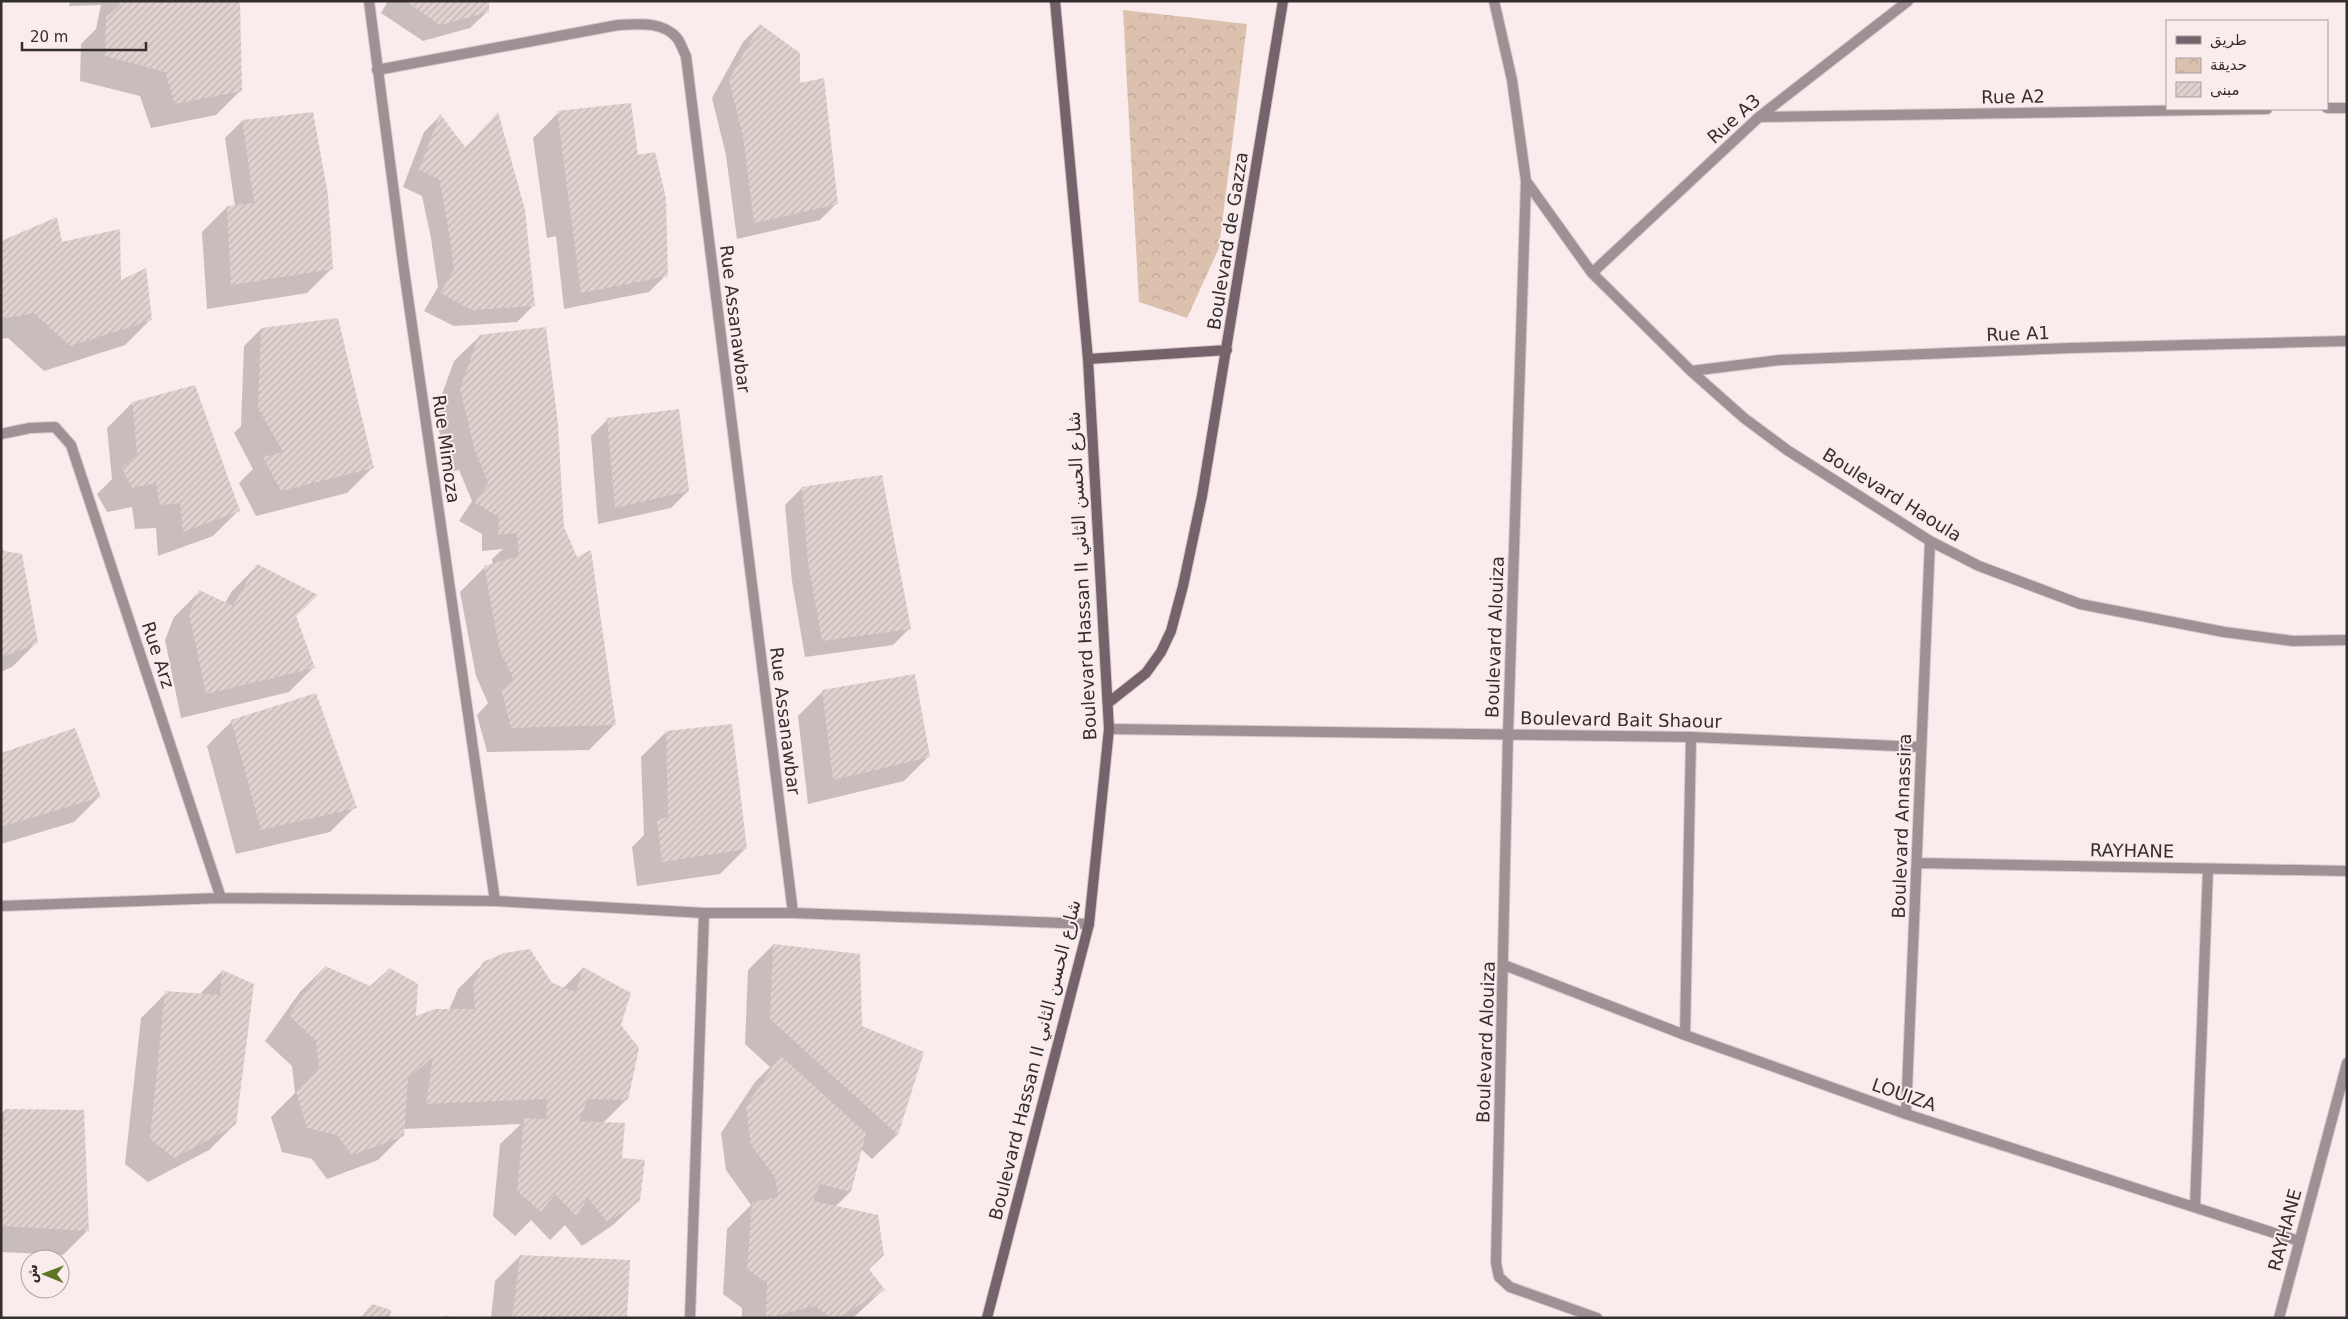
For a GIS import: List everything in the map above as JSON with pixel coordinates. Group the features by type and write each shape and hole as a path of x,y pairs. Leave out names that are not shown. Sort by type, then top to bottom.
{"main road":[{"name":"Boulevard Hassan II شارع الحسن الثاني","path":"987,1318 1089,924 1109,729 1088,359 1054,1"},
{"name":"Boulevard de Gazza","path":"1088,359 1226,350 1283,1"},
{"path":"1108,703 1146,673 1161,652 1171,631 1202,496 1226,350"}],"street":[{"name":"Rue Mimoza","path":"369,1 376,70 495,901"},
{"name":"Boulevard Alouiza","path":"1494,1 1512,80 1526,181 1508,734 1496,1263 1499,1277 1510,1287 1597,1318"},
{"name":"Rue A3","path":"1592,272 1759,117 1908,1"},
{"name":"Rue Assanawbar","path":"376,70 618,25 644,23 664,29 678,39 686,56 793,913"},
{"path":"2328,108 2347,108"},
{"name":"Rue A2","path":"1759,117 2204,110"},
{"name":"Boulevard Haoula","path":"1526,181 1592,272 1691,371 1744,418 1787,450 1930,540 1979,566 2080,604 2180,625 2293,641 2347,640"},
{"name":"Rue A1","path":"1691,371 1780,360 2071,348 2347,341"},
{"name":"Rue Arz","path":"1,434 30,428 55,427 71,445 221,898"},
{"name":"Boulevard Annassira","path":"1906,1114 1930,540"},
{"name":"Boulevard Bait Shaour","path":"1109,729 1692,737 1921,748"},
{"path":"1685,1035 1692,737"},
{"name":"RAYHANE","path":"1917,863 2347,871"},
{"path":"2195,1207 2208,869"},
{"path":"1,906 221,898 495,901 704,913 793,913 1089,924"},
{"path":"690,1318 704,913"},
{"name":"LOUIZA","path":"1504,965 1685,1035 1906,1114 2299,1241"},
{"name":"RAYHANE","path":"2279,1318 2347,1063"}],"green space":[{"path":"1123,10 1247,24 1219,248 1187,318 1139,302"}],"building":[{"path":"120,1 240,1 242,91 175,104 165,72 105,56 106,17 119,6"},
{"path":"405,1 489,1 489,12 440,25"},
{"path":"760,24 800,53 800,83 824,78 838,204 754,223 743,137 729,80"},
{"path":"631,103 638,155 655,152 666,198 668,276 581,293 557,111"},
{"path":"313,112 328,195 333,269 231,285 227,206 254,203 242,120"},
{"path":"498,112 525,210 535,306 472,310 440,293 454,269 447,220 439,179 419,170 440,114 466,148"},
{"path":"57,217 62,242 120,229 121,280 146,268 152,320 70,346 34,313 1,319 1,241"},
{"path":"338,318 374,468 281,491 263,457 283,452 258,408 261,328"},
{"path":"546,327 558,424 564,527 577,557 591,550 616,725 511,728 501,689 514,680 500,651 484,566 519,556 517,533 498,535 499,517 475,503 488,483 474,448 460,388 479,335"},
{"path":"195,385 240,511 183,532 180,503 160,505 156,483 132,488 122,468 137,454 132,402"},
{"path":"679,409 689,491 615,508 607,418"},
{"path":"882,475 911,629 822,641 808,563 802,487"},
{"path":"1,544 4,551 22,554 38,643 1,658"},
{"path":"257,564 318,595 296,616 315,668 206,694 189,614 199,590 233,606"},
{"path":"915,674 930,757 833,780 822,690"},
{"path":"316,693 357,808 261,830 231,720"},
{"path":"732,724 747,849 662,862 657,821 668,816 666,731"},
{"path":"75,728 101,797 1,827 1,753"},
{"path":"773,944 860,954 862,1026 924,1052 898,1135 770,1019"},
{"path":"530,949 552,983 576,992 583,967 631,993 621,1025 639,1048 628,1100 588,1099 579,1121 625,1123 622,1158 645,1160 640,1201 607,1222 588,1198 576,1216 555,1194 541,1212 517,1191 524,1118 546,1119 547,1099 426,1104 433,1057 408,1078 404,1136 352,1155 337,1135 307,1128 296,1091 319,1067 316,1041 289,1015 325,966 370,986 390,968 418,984 416,1016 435,1009 475,1009 473,986 483,962 504,953"},
{"path":"222,970 254,984 236,1125 174,1158 150,1139 165,991 220,995"},
{"path":"780,1055 866,1133 851,1192 820,1184 813,1201 878,1215 884,1255 869,1269 885,1290 837,1318 831,1318 815,1306 766,1318 767,1283 747,1269 752,1202 778,1197 775,1177 751,1145 746,1107"},
{"path":"5,1109 84,1110 89,1231 1,1226 1,1152"},
{"path":"520,1255 630,1260 627,1318 512,1318"},
{"path":"372,1304 391,1310 390,1318 360,1318"}]}
